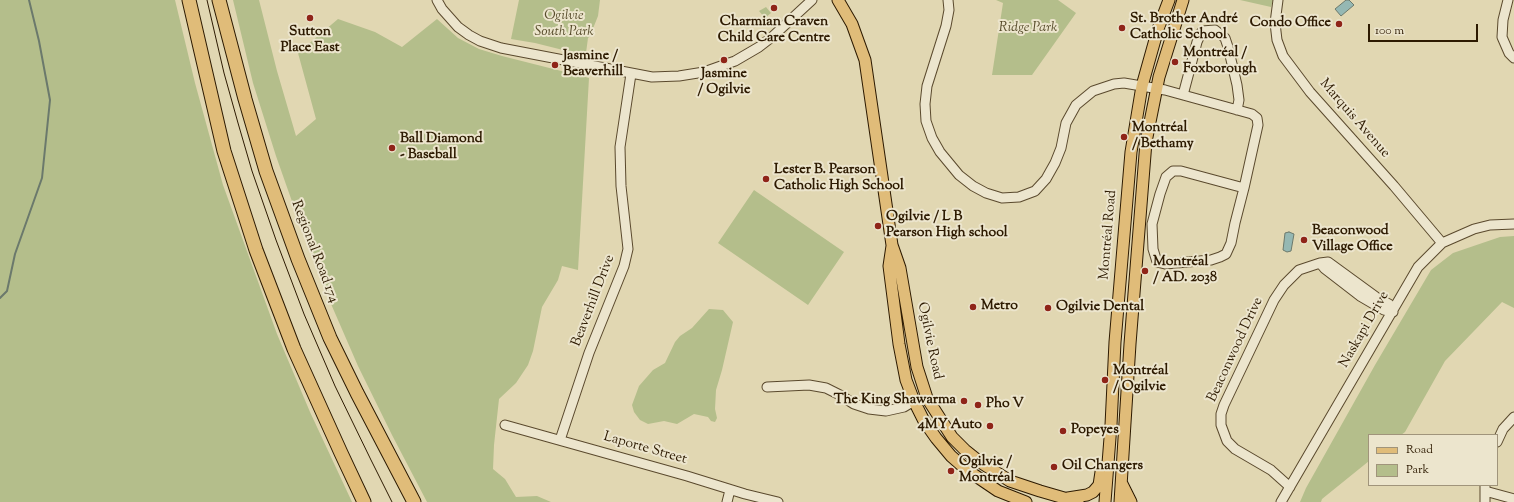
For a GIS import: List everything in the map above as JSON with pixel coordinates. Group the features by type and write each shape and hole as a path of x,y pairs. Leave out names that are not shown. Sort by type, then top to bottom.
{"highway":[{"path":"189,0 224,151 256,250 297,356 340,453 364,502"},
{"name":"Regional Road 174","path":"219,0 264,164 298,259 334,345 357,393 414,502"}],"main road":[{"name":"Ogilvie Road","path":"838,0 852,24 865,60 892,245 900,268 917,367 927,398 952,437 965,450 992,471 1010,481 1078,502"},
{"name":"Montréal Road","path":"1105,502 1115,342 1131,152 1142,86 1158,30 1169,0"},
{"name":"Montréal Road","path":"1120,502 1130,344 1146,142 1156,88 1183,0"},
{"name":"Ogilvie Road","path":"892,245 889,266 898,344 906,380 924,421 951,456 967,470 1008,496 1026,502"},
{"path":"1115,342 1130,344"},
{"path":"1066,499 1087,495 1097,489 1111,425"},
{"path":"1122,484 1131,502"}],"street":[{"path":"437,0 442,9 458,27 480,41 501,48 652,77 679,76 714,70 735,61 759,47 772,37 812,0"},
{"path":"948,0 949,10 946,26 928,86 925,104 926,121 932,138 950,165 959,175 973,186 986,193 1002,198 1019,197 1035,191 1046,179 1055,164 1061,148 1066,124 1072,112 1081,100 1093,91 1114,84 1124,83 1156,88 1183,95 1252,114 1258,118 1258,125 1244,188 1231,243 1226,254 1220,258 1211,260 1165,264 1157,262 1153,249 1152,224 1166,177 1173,171 1181,171 1244,188"},
{"name":"Marquis Avenue","path":"1278,0 1275,23 1277,40 1283,56 1310,92 1394,186 1442,243"},
{"path":"1508,0 1503,20 1502,37 1509,53 1514,58"},
{"path":"1183,95 1197,42 1202,31 1215,30 1225,38 1228,47 1237,85 1239,100 1237,110"},
{"name":"Beaverhill Drive","path":"560,440 589,353 624,266 628,249 621,186 620,147 631,74"},
{"name":"Naskapi Drive","path":"1281,502 1418,268 1442,243 1474,228 1490,225 1514,224"},
{"name":"Beaconwood Drive","path":"1290,487 1271,470 1235,449 1227,441 1221,425 1221,414 1224,405 1274,300 1284,286 1299,270 1320,262 1325,269 1360,296 1384,310 1393,312"},
{"path":"767,387 809,385 826,388 854,404 869,409 886,411 904,407 914,401"},
{"path":"1498,440 1503,429 1514,417"},
{"name":"Laporte Street","path":"505,425 687,476 730,490 778,502"},
{"path":"1485,502 1485,488 1514,499"},
{"path":"727,502 730,490"}],"green space":[{"path":"0,0 175,0 195,83 223,185 277,334 310,412 352,502 0,502"},
{"path":"233,0 259,0 277,71 296,136 316,119 298,53 338,19 375,32 402,47 437,19 458,38 479,49 589,78 578,270 562,266 558,280 542,307 533,351 528,365 516,383 499,399 494,445 493,469 505,479 516,497 537,496 551,502 427,502 358,366 328,297 276,156 253,83"},
{"name":"Ogilvie South Park","path":"519,0 600,0 598,16 588,38 586,53 567,51 511,39"},
{"name":"Ridge Park","path":"996,0 1058,0 1076,13 1032,75 992,75 1003,3"},
{"path":"1240,0 1273,0 1271,7"},
{"path":"766,7 771,13 765,18 759,11"},
{"path":"754,190 844,252 808,305 718,243"},
{"path":"1514,236 1514,308 1502,302 1445,361 1405,432 1402,434 1368,434 1368,462 1322,499 1321,502 1300,502 1306,488 1375,365 1431,270 1453,253 1500,237"},
{"path":"709,309 723,310 733,322 716,390 715,409 717,418 715,422 711,421 708,417 694,414 677,424 664,421 648,424 640,420 634,412 632,405 639,386 653,370 665,363 675,342 680,336 692,328"}],"water":[{"path":"1346,0 1349,0 1354,5 1341,16 1335,9"},
{"path":"1289,232 1294,234 1291,251 1287,252 1283,250 1285,233"}],"waterway":[{"path":"0,298 7,291 15,254 42,178 50,100 39,41 29,0"}],"tram line":[{"path":"207,0 224,73 238,123 252,171 276,240 304,314 335,386 392,502"}],"place":[{"name":"Charmian Craven Child Care Centre","path":"774,8"},
{"name":"Sutton Place East","path":"310,18"},
{"name":"Condo Office","path":"1339,24"},
{"name":"St. Brother André Catholic School","path":"1122,28"},
{"name":"Jasmine / Ogilvie","path":"724,60"},
{"name":"Montréal / Foxborough","path":"1175,62"},
{"name":"Jasmine / Beaverhill","path":"555,65"},
{"name":"Montréal / Bethamy","path":"1124,137"},
{"name":"Ball Diamond - Baseball","path":"392,148"},
{"name":"Lester B. Pearson Catholic High School","path":"766,179"},
{"name":"Ogilvie / L B Pearson High school","path":"878,226"},
{"name":"Beaconwood Village Office","path":"1304,240"},
{"name":"Montréal / AD. 2038","path":"1145,271"},
{"name":"Metro","path":"973,307"},
{"name":"Ogilvie Dental","path":"1048,308"},
{"name":"Montréal / Ogilvie","path":"1105,380"},
{"name":"The King Shawarma","path":"964,401"},
{"name":"Pho V","path":"978,405"},
{"name":"4MY Auto","path":"990,426"},
{"name":"Popeyes","path":"1063,431"},
{"name":"Oil Changers","path":"1054,467"},
{"name":"Ogilvie / Montréal","path":"951,471"}]}
